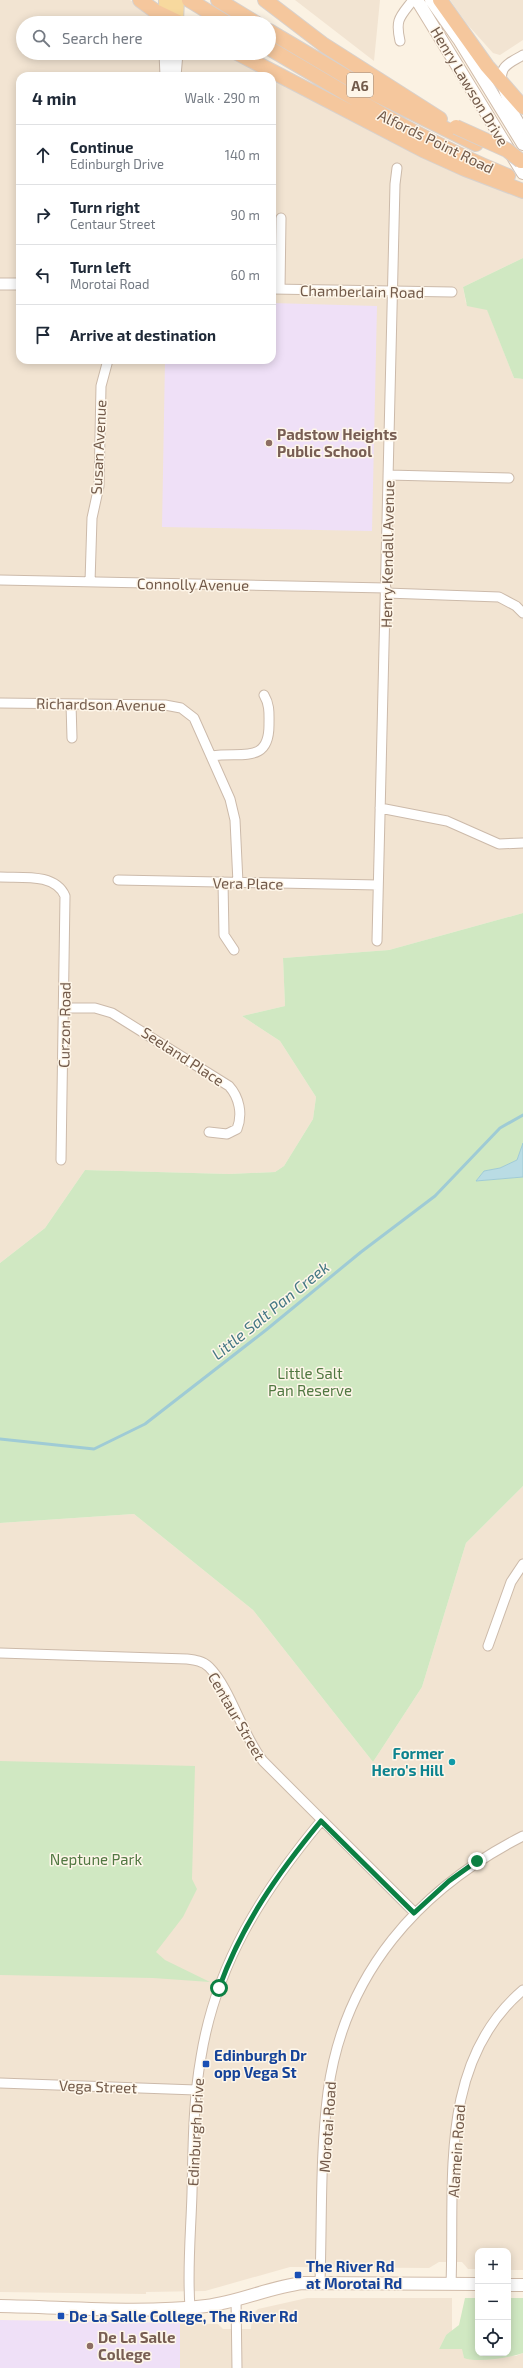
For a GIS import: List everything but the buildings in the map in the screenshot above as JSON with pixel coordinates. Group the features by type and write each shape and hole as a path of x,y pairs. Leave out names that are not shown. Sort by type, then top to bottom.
{"highway":[{"path":"140,0 172,14"},
{"path":"189,0 215,16"},
{"path":"218,0 244,16"},
{"path":"265,0 338,54 454,131"},
{"path":"440,0 475,51 523,107"},
{"name":"Alfords Point Road","path":"276,35 377,95 454,131 522,166"},
{"name":"Alfords Point Road","path":"276,52 376,112 475,162 523,181"},
{"path":"250,60 273,72"},
{"path":"276,73 399,138 483,176 523,191"}],"main road":[{"name":"Henry Lawson Drive","path":"417,0 522,166"},
{"name":"Henry Lawson Drive","path":"431,0 460,42 523,144"},
{"path":"0,2306 190,2307 236,2299 280,2287 320,2282 475,2284"},
{"path":"511,2285 523,2285"}],"street":[{"path":"400,41 397,26 398,20 413,0"},
{"path":"523,55 505,67 502,73 502,83 506,96 523,128"},
{"path":"165,60 166,72"},
{"path":"175,72 176,60"},
{"name":"Henry Kendall Avenue","path":"377,941 392,291 397,168"},
{"path":"276,289 281,218"},
{"path":"0,284 16,284"},
{"name":"Chamberlain Road","path":"276,289 452,292"},
{"name":"Susan Avenue","path":"90,582 93,512 99,486 102,386 107,364"},
{"path":"388,475 509,478"},
{"name":"Connolly Avenue","path":"0,580 386,591 499,597 511,603 523,613"},
{"path":"212,756 254,753 264,748 269,738 269,710 264,695"},
{"name":"Richardson Avenue","path":"0,703 164,705 181,708 194,718 212,756 233,807 238,883"},
{"path":"70,704 72,738"},
{"path":"380,808 447,821 499,844 523,843"},
{"name":"Curzon Road","path":"0,877 52,881 63,890 67,911 61,1160"},
{"name":"Vera Place","path":"118,880 378,885"},
{"path":"223,882 224,936 234,950"},
{"name":"Seeland Place","path":"64,1008 95,1008 112,1013 229,1086 234,1091 239,1103 237,1129 227,1134 208,1132"},
{"path":"488,1646 513,1578 523,1564"},
{"name":"Centaur Street","path":"0,1652 187,1659 202,1662 209,1667 222,1686 257,1754 321,1821 414,1913"},
{"name":"Edinburgh Drive","path":"190,2307 196,2090 209,2020 225,1972 238,1941 274,1880 321,1821"},
{"name":"Morotai Road","path":"320,2282 326,2112 337,2052 354,2004 369,1974 395,1936 414,1913 463,1871 523,1836"},
{"name":"Alamein Road","path":"451,2284 455,2138 462,2088 471,2062 486,2033 509,2004 523,1990"},
{"name":"Vega Street","path":"0,2083 196,2090"},
{"path":"236,2299 237,2368"}],"shaded area":[{"path":"0,0 130,0 156,16 16,16 16,60 236,60 259,72 16,72 16,364 276,364 276,81 422,156 523,197 523,258 463,287 466,303 487,309 514,378 523,379 523,913 389,950 283,958 285,1006 242,1016 280,1041 316,1097 313,1119 284,1166 275,1172 229,1174 85,1170 45,1228 0,1263"},
{"path":"295,0 380,0 374,61"},
{"path":"450,0 523,0 523,40 500,55 493,53 467,24"},
{"name":"Padstow Heights Public School","path":"276,303 377,306 372,531 162,527 165,364 276,364"},
{"path":"523,1486 523,2270 511,2270 511,2248 475,2248 475,2269 468,2269 462,2262 439,2262 429,2268 290,2267 205,2291 146,2292 146,2294 0,2292 0,1523 134,1514 253,1610 373,1762 422,1687 466,1543"},
{"path":"307,2298 452,2298 452,2332 446,2335 439,2349 463,2349 464,2358 516,2356 523,2353 523,2368 180,2368 180,2323 218,2324 223,2329 251,2329 252,2315 258,2309"},
{"name":"De La Salle College","path":"0,2320 180,2323 180,2368 0,2368"}],"green space":[{"path":"523,258 523,379 514,378 487,310 467,306 463,287"},
{"name":"Little Salt Pan Reserve","path":"523,913 523,1143 517,1160 500,1168 484,1171 476,1181 523,1177 523,1486 466,1543 422,1687 373,1762 253,1610 134,1514 0,1523 0,1263 45,1228 85,1170 229,1174 275,1172 284,1166 313,1119 316,1097 280,1041 242,1016 285,1006 283,958 389,950"},
{"name":"Neptune Park","path":"0,1761 195,1766 192,1879 197,1889 183,1917 156,1952 165,1960 210,1982 153,1978 0,1975"},
{"path":"465,2298 475,2298 475,2356 511,2356 511,2298 523,2298 523,2353 517,2355 502,2358 476,2360 464,2358 462,2349 439,2349 446,2335 459,2325"}],"water":[{"path":"523,1143 523,1177 476,1181 484,1171 500,1168 517,1160"}],"waterway":[{"name":"Little Salt Pan Creek","path":"0,1439 94,1449 145,1424 266,1330 361,1252 435,1196 500,1128 523,1115"}],"place":[{"name":"Padstow Heights Public School","path":"269,443"},
{"name":"Former Hero's Hill","path":"452,1762"},
{"name":"Edinburgh Dr opp Vega St","path":"206,2064"},
{"name":"The River Rd at Morotai Rd","path":"298,2275"},
{"name":"De La Salle College, The River Rd","path":"61,2316"},
{"name":"De La Salle College","path":"90,2346"}],"route":[{"path":"219,1988 241,1935 253,1913 284,1865 321,1821 414,1913 449,1881 477,1861"}]}
